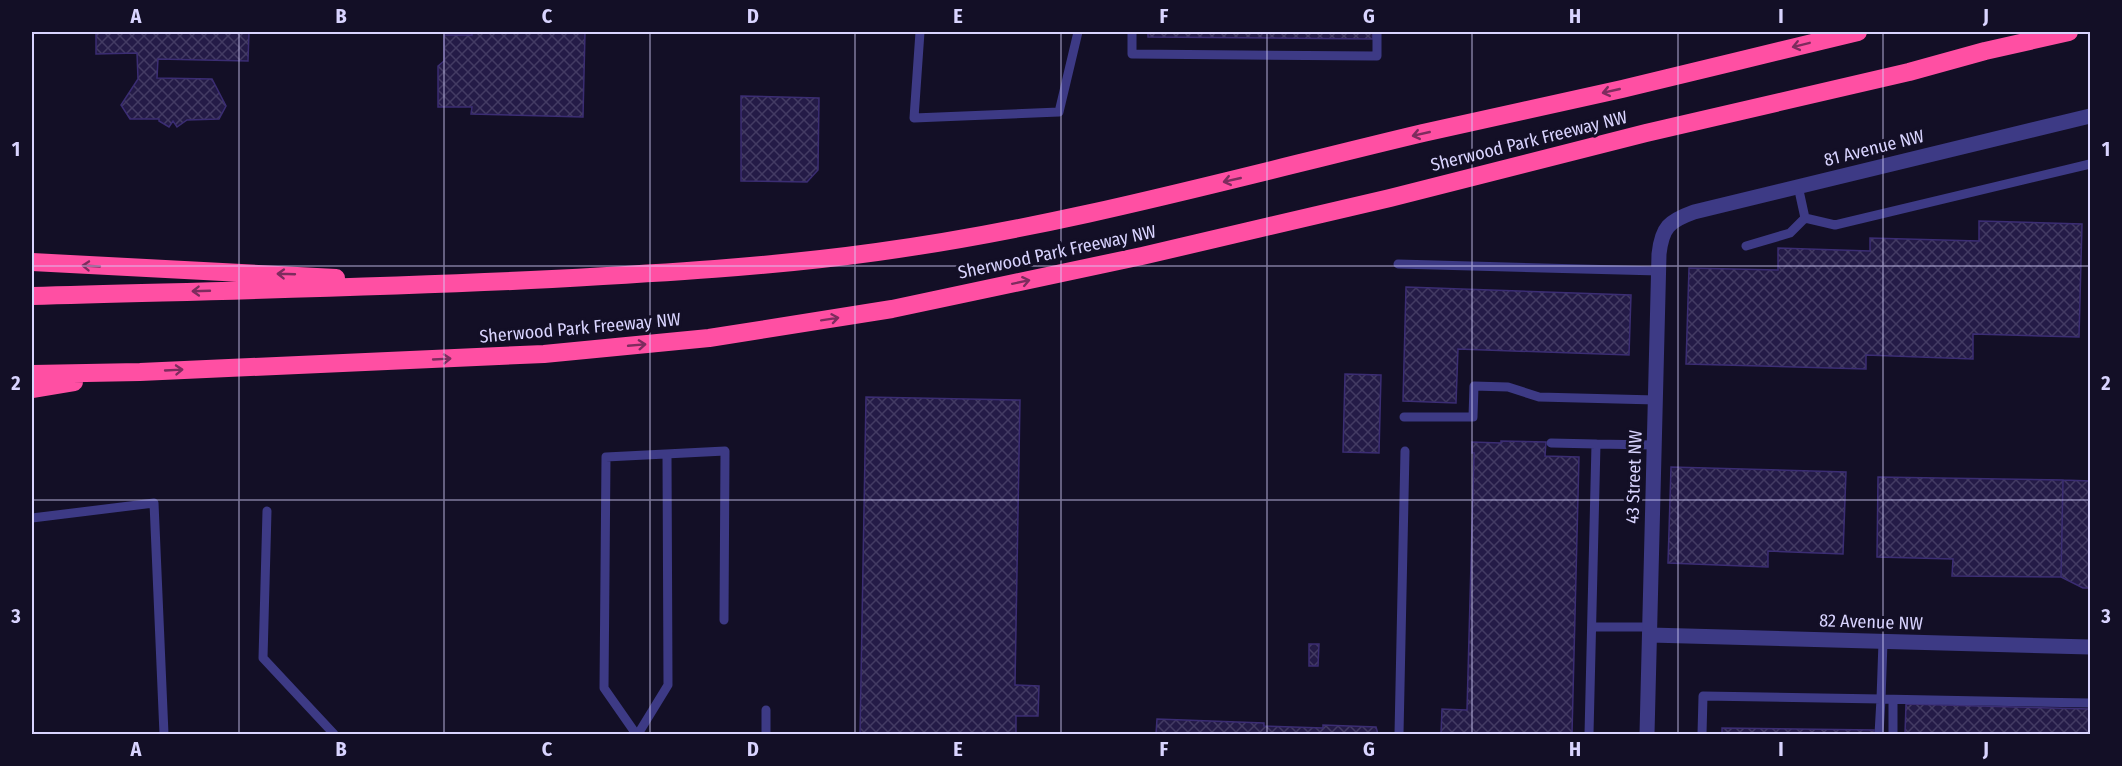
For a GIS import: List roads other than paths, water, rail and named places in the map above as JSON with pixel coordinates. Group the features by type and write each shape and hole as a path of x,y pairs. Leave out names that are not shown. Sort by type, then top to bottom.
{"highway":[{"name":"Sherwood Park Freeway NW","path":"32,296 428,285 738,267 876,252 1044,223 1858,32"},
{"name":"Sherwood Park Freeway NW","path":"32,374 140,372 544,354 709,338 892,309 1142,256 1390,198 1646,133 2069,32"},
{"path":"32,262 300,275 428,285"},
{"path":"32,389 140,372"}],"street":[{"name":"81 Avenue NW","path":"1669,224 1694,212 2091,116"},
{"name":"43 Street NW","path":"1647,735 1659,271 1661,240 1669,224"},
{"name":"82 Avenue NW","path":"1650,631 1883,642 2091,647"}],"lane":[{"path":"920,32 914,118 1059,112 1078,32"},
{"path":"1132,32 1132,54 1377,56 1377,32"},
{"path":"1805,218 1835,225 2091,164"},
{"path":"1798,186 1805,218"},
{"path":"1746,246 1790,232 1805,218"},
{"path":"1398,264 1659,271"},
{"path":"1404,417 1473,417 1474,386 1508,387 1539,397 1656,400"},
{"path":"1551,443 1654,446"},
{"path":"1589,735 1596,444"},
{"path":"667,454 668,685 637,735 604,688 606,457 725,451 724,620"},
{"path":"1399,735 1405,451"},
{"path":"32,518 154,503 164,735"},
{"path":"267,511 263,658 334,735"},
{"path":"1592,627 1650,631"},
{"path":"1879,735 1883,642"},
{"path":"1702,735 1703,696 2091,703"},
{"path":"1893,700 1893,735"},
{"path":"766,710 766,735"}]}
